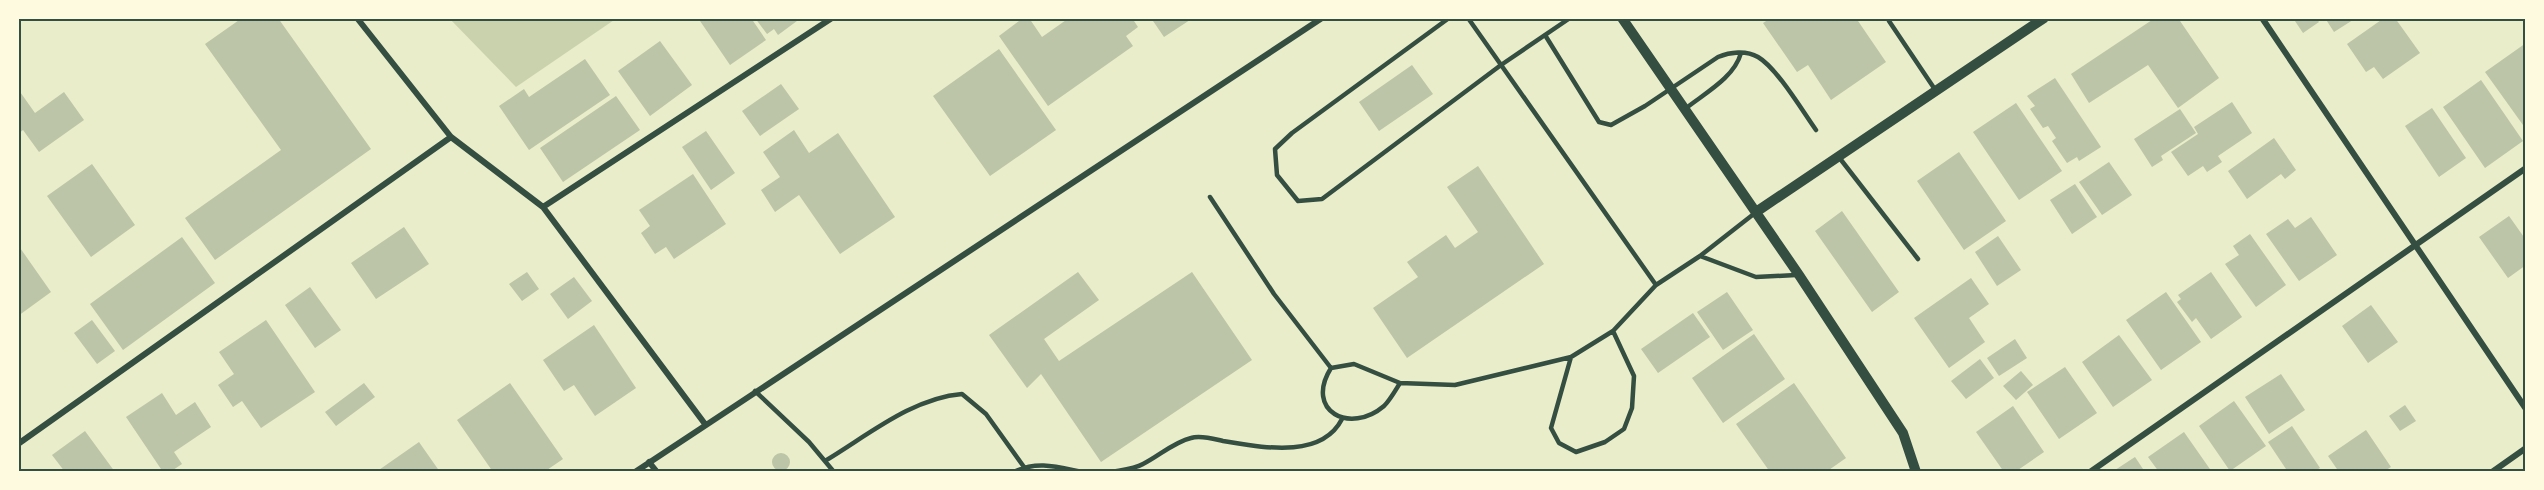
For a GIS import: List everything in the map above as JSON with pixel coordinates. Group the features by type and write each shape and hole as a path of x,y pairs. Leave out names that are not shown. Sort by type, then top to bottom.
{"street":[{"path":"357,18 452,137 543,207 705,424"},
{"path":"543,207 832,18"},
{"path":"635,472 1322,18"},
{"path":"1622,18 1799,274 1903,433 1916,472"},
{"path":"1756,212 2044,18"},
{"path":"2262,18 2526,409"},
{"path":"18,444 452,137"},
{"path":"2090,472 2526,168"},
{"path":"2492,472 2526,448"},
{"path":"649,462 657,472"}],"lane":[{"path":"1449,18 1292,133 1275,149 1277,175 1298,201 1322,199 1501,65 1570,18"},
{"path":"1467,18 1656,285"},
{"path":"1889,21 1936,91"},
{"path":"1545,35 1599,122 1611,125 1645,106 1670,87 1718,57 1728,53 1741,53 1758,57 1781,81 1816,130"},
{"path":"1685,109 1737,66 1741,53"},
{"path":"1838,156 1918,259"},
{"path":"1210,197 1274,294 1331,368"},
{"path":"1400,383 1385,405 1374,413 1357,419 1342,419 1330,411 1321,394 1323,381 1331,368 1354,364 1400,383 1455,385 1571,357 1613,331 1656,285 1700,256 1756,212"},
{"path":"1700,256 1756,277 1799,274"},
{"path":"1571,357 1551,428 1559,443 1576,452 1605,442 1624,429 1632,408 1634,376 1613,331"},
{"path":"755,391 809,441 834,472"},
{"path":"825,461 910,409 942,395 962,394 986,414 1024,467"},
{"path":"1111,472 1140,465 1194,437 1251,445 1285,447 1308,445 1328,437 1342,419"},
{"path":"1014,472 1024,467 1056,464 1082,472"}],"green space":[{"path":"449,18 617,18 516,87"}],"building":[{"path":"242,18 278,18 371,149 215,260 185,218 281,150 205,44"},
{"path":"698,18 751,18 766,40 730,65"},
{"path":"755,18 801,18 778,35 774,29 767,34"},
{"path":"1023,18 1029,18 1042,37 1069,18 1132,18 1138,27 1126,36 1133,46 1048,106 999,36"},
{"path":"1151,18 1193,18 1164,37"},
{"path":"1771,18 1856,18 1886,62 1831,100 1808,65 1797,72 1763,23"},
{"path":"2155,18 2178,18 2219,78 2178,108 2148,65 2089,103 2071,74"},
{"path":"2293,18 2316,18 2319,22 2303,33"},
{"path":"2325,18 2356,18 2334,32"},
{"path":"2384,18 2395,18 2420,53 2383,79 2374,67 2366,72 2347,44"},
{"path":"660,41 692,85 650,116 618,71"},
{"path":"2526,43 2526,123 2523,125 2485,72"},
{"path":"999,49 1056,130 990,176 933,96"},
{"path":"585,59 610,95 529,150 499,106 524,89 529,97"},
{"path":"1412,65 1433,94 1379,131 1359,102"},
{"path":"2055,78 2101,147 2079,161 2077,157 2067,163 2052,141 2056,138 2048,126 2043,128 2030,109 2035,106 2027,96"},
{"path":"2481,80 2523,141 2485,168 2443,107"},
{"path":"781,84 799,109 760,136 742,111"},
{"path":"18,89 35,113 64,92 84,120 39,152 23,130 18,134"},
{"path":"616,96 640,130 563,182 540,148"},
{"path":"2232,102 2252,133 2218,156 2222,162 2207,172 2203,166 2188,176 2171,152 2198,134 2194,127"},
{"path":"2016,103 2062,171 2019,200 1973,132"},
{"path":"2432,108 2466,158 2439,177 2405,126"},
{"path":"2180,109 2196,133 2161,156 2163,160 2152,167 2134,139"},
{"path":"794,130 809,153 838,133 895,217 840,254 799,195 775,212 761,190 780,177 763,152"},
{"path":"706,131 735,173 711,190 682,147"},
{"path":"2274,138 2296,170 2285,179 2281,174 2247,199 2228,171"},
{"path":"1959,152 2006,221 1964,250 1917,181"},
{"path":"2109,162 2132,195 2102,215 2079,182"},
{"path":"92,164 135,225 91,257 47,196"},
{"path":"1478,166 1544,264 1407,358 1373,308 1418,277 1407,262 1446,235 1455,248 1478,232 1447,187"},
{"path":"693,174 726,224 674,259 666,247 655,254 641,233 650,226 639,210"},
{"path":"2075,184 2097,217 2072,234 2050,200"},
{"path":"1842,211 1899,292 1872,312 1815,231"},
{"path":"2509,216 2526,240 2526,265 2508,278 2479,237"},
{"path":"2311,217 2337,255 2299,281 2266,234 2288,219 2295,228"},
{"path":"404,227 429,264 376,299 351,263"},
{"path":"2250,234 2286,285 2256,307 2225,264 2239,255 2233,246"},
{"path":"1998,236 2021,270 1997,286 1975,252"},
{"path":"182,237 215,283 123,350 90,304"},
{"path":"18,245 51,292 18,316"},
{"path":"527,272 539,289 522,301 509,284"},
{"path":"1078,272 1099,300 1044,339 1059,361 1192,272 1252,360 1101,462 1041,374 1027,388 989,335"},
{"path":"2211,272 2242,317 2211,339 2196,318 2192,322 2177,302 2181,299 2178,295"},
{"path":"574,277 592,301 568,319 550,294"},
{"path":"1971,278 1989,304 1969,318 1985,342 1949,368 1914,318"},
{"path":"310,287 341,330 315,348 285,305"},
{"path":"1727,292 1753,330 1723,350 1697,312"},
{"path":"2166,292 2201,342 2161,370 2126,320"},
{"path":"2371,305 2398,342 2368,363 2342,326"},
{"path":"1693,313 1710,337 1658,373 1641,349"},
{"path":"92,320 115,351 97,364 74,333"},
{"path":"266,320 315,392 261,428 242,401 233,407 218,385 234,374 219,352"},
{"path":"594,325 636,388 595,416 574,385 564,391 543,360"},
{"path":"1754,334 1785,379 1723,423 1692,378"},
{"path":"2119,335 2152,380 2113,407 2082,362"},
{"path":"2015,339 2027,358 1999,376 1987,358"},
{"path":"1980,359 1994,378 1966,399 1951,381"},
{"path":"2065,367 2097,413 2059,439 2027,392"},
{"path":"2021,371 2033,385 2016,400 2003,386"},
{"path":"2281,374 2305,410 2269,434 2245,397"},
{"path":"364,383 375,397 336,426 325,412"},
{"path":"510,383 563,459 544,472 493,472 457,420"},
{"path":"1794,383 1846,458 1826,472 1770,472 1736,424"},
{"path":"162,393 176,415 195,402 211,427 174,452 182,464 170,472 163,472 126,417"},
{"path":"2234,401 2266,446 2230,471 2199,426"},
{"path":"2405,405 2416,421 2400,431 2389,416"},
{"path":"2013,406 2044,452 2015,472 2004,472 1976,432"},
{"path":"2292,426 2320,468 2313,472 2288,472 2268,442"},
{"path":"2366,430 2391,467 2383,472 2339,472 2328,456"},
{"path":"85,431 115,472 65,472 52,455"},
{"path":"2184,432 2212,472 2159,472 2148,457"},
{"path":"419,442 440,472 376,472"},
{"path":"777,453 785,453 790,458 788,469 777,471 772,466 772,458"},
{"path":"2135,457 2145,472 2112,472"}]}
